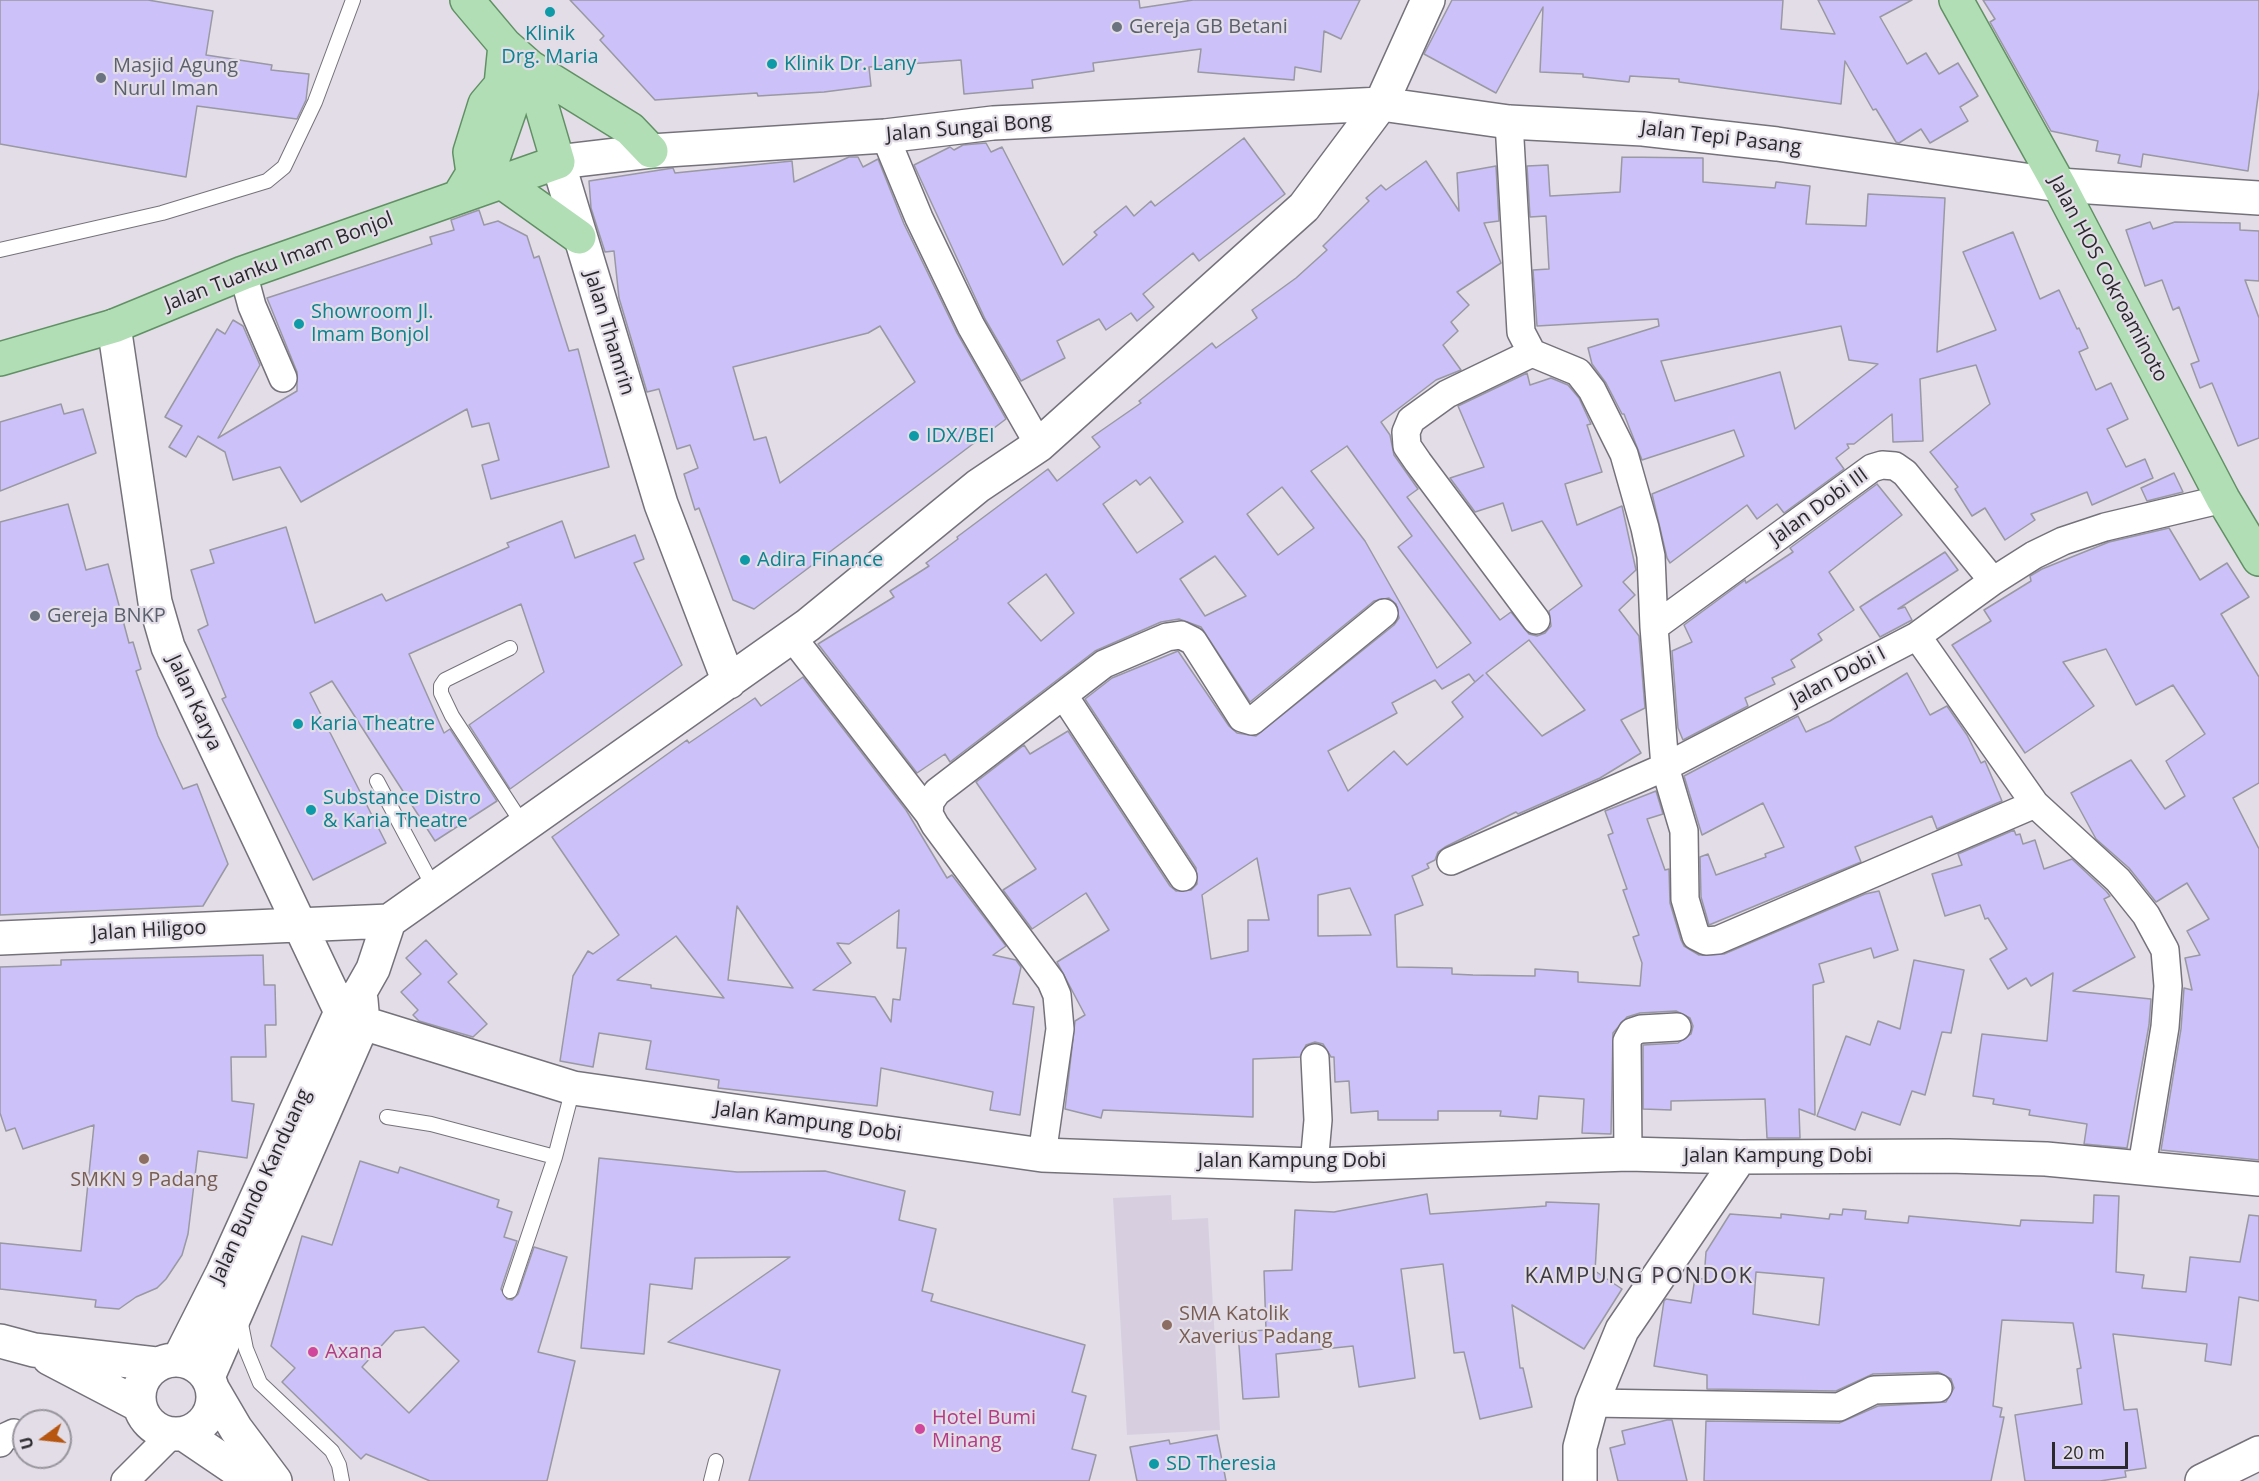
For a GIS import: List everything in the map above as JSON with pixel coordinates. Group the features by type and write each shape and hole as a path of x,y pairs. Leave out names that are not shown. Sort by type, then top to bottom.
{"main road":[{"path":"467,0 505,45 530,67 630,129 651,151"},
{"name":"Jalan HOS Cokroaminoto","path":"1956,0 2059,185 2223,499 2259,560"},
{"path":"505,45 501,85 510,109 493,158 478,184 579,237"},
{"name":"Jalan Thamrin","path":"530,67 558,162"},
{"name":"Jalan Tuanku Imam Bonjol","path":"0,359 114,326 243,273 478,184 558,162"}],"street":[{"path":"389,921 792,637 978,486 1039,445 1304,207 1381,104 1428,0"},
{"name":"Jalan Tepi Pasang","path":"1381,104 1509,122 1655,130 1777,144 2059,185 2259,198"},
{"name":"Jalan Sungai Bong","path":"558,162 651,151 885,136 993,123 1381,104"},
{"path":"1509,122 1521,332 1532,353 1578,372 1606,413 1624,454 1645,528 1651,556 1665,767 1684,831 1685,899 1696,936 1706,941 1718,940 2035,804"},
{"path":"885,136 919,218 971,326 1039,445"},
{"name":"Jalan Thamrin","path":"558,162 661,504 729,682"},
{"path":"243,273 252,306 283,378"},
{"name":"Jalan Karya","path":"114,326 155,602 168,647 298,923 355,1009"},
{"path":"1532,353 1447,394 1411,420 1406,432 1407,446 1418,462 1536,620"},
{"name":"Jalan Dobi III","path":"1654,627 1872,468 1882,465 1895,466 1905,473 1993,582"},
{"name":"Jalan Dobi I","path":"1450,861 1665,767 1917,636 2034,555 2063,541 2105,527 2223,499"},
{"path":"929,814 930,802 937,792 1104,664 1167,637 1181,635 1193,641 1242,718 1252,721 1384,613"},
{"path":"1917,636 2035,804 2118,880 2146,915 2165,950 2168,986 2165,1027 2142,1166"},
{"path":"792,637 929,814 1051,981 1057,995 1060,1029 1041,1155"},
{"path":"1064,696 1183,878"},
{"name":"Jalan Hiligoo","path":"0,938 298,923 389,921"},
{"name":"Jalan Bundo Kanduang","path":"168,1362 223,1272 314,1101 373,969 389,921"},
{"name":"Jalan Kampung Dobi","path":"355,1009 573,1088 1041,1155 1314,1165 1628,1154 1740,1157 1949,1156 2046,1159 2142,1166 2259,1179"},
{"path":"1628,1154 1627,1041 1632,1032 1641,1029 1677,1027"},
{"path":"1314,1165 1318,1120 1315,1058"},
{"path":"125,1481 178,1434 204,1422 210,1412 210,1383 314,1101"},
{"path":"1580,1481 1580,1447 1592,1403 1622,1330 1740,1157"},
{"path":"0,1341 34,1350 168,1362 200,1368 236,1429 275,1481"},
{"path":"34,1350 139,1405 151,1425 178,1434 241,1477"},
{"path":"139,1405 141,1382 168,1362"},
{"path":"1592,1403 1839,1407 1874,1390 1938,1388"},
{"path":"0,1443 3,1438 12,1433"},
{"path":"2202,1481 2259,1453"}],"lane":[{"path":"0,250 162,213 267,181 284,167 315,102 352,0"},
{"path":"510,648 445,680 441,686 441,693 452,716 524,826"},
{"path":"377,781 434,888"},
{"path":"510,1291 555,1157 573,1088"},
{"path":"387,1117 431,1124 555,1157"},
{"path":"238,1311 246,1349 260,1383 332,1451 339,1465 342,1481"},
{"path":"711,1481 716,1461"}],"shaded area":[{"name":"SMA Katolik Xaverius Padang","path":"1171,1195 1172,1220 1208,1218 1220,1430 1127,1435 1113,1198"}],"building":[{"name":"Masjid Agung Nurul Iman","path":"0,0 148,0 213,11 206,55 272,65 271,70 309,74 306,100 297,119 197,106 186,177 0,144"},
{"path":"570,0 1139,0 1140,8 1193,0 1360,0 1341,39 1324,31 1321,72 1295,67 1294,80 1198,72 1201,49 1093,63 1094,71 1032,80 1033,88 964,94 961,60 869,67 871,86 824,92 758,96 757,93 655,100 600,40 604,36"},
{"path":"1452,0 1783,0 1781,29 1835,34 1818,0 1912,0 1880,17 1907,64 1926,53 1939,74 1958,63 1978,96 1960,107 1968,121 1930,143 1921,129 1899,143 1896,142 1876,109 1873,110 1845,61 1841,104 1679,82 1679,79 1630,76 1629,82 1583,77 1583,74 1540,72 1543,7 1496,93 1424,54"},
{"path":"1983,0 2259,0 2259,89 2248,171 2143,154 2141,167 2118,163 2120,155 2096,151 2098,141 2051,131 1990,22 1995,19"},
{"path":"1244,138 1285,194 1199,261 1193,253 1143,294 1154,307 1137,321 1131,313 1106,330 1099,319 1057,341 1065,358 1021,381 985,319 914,165 950,147 954,150 963,145 986,143 991,152 1002,147 1063,265 1097,235 1094,232 1126,206 1134,216 1151,201 1155,206"},
{"path":"849,157 858,157 863,167 878,159 904,224 957,333 1006,419 754,609 733,600 699,508 695,510 684,474 698,468 690,445 677,449 659,389 647,392 619,298 614,251 605,252 591,208 589,181 673,168 675,173 792,161 794,182","holes":["880,326 915,382 780,483 766,437 754,440 733,367 868,333"]},
{"path":"1622,157 1703,158 1703,182 1775,188 1776,182 1810,186 1806,224 1866,226 1868,194 1945,198 1937,352 1996,330 1963,252 2013,232 2040,299 2059,290 2077,329 2079,328 2088,348 2079,352 2096,390 2111,383 2128,419 2107,429 2126,467 2145,459 2153,478 2092,505 2087,492 2031,514 2035,520 2005,540 1985,508 1972,516 1955,489 1958,487 1930,452 1990,404 1976,365 1920,379 1923,441 1893,442 1892,414 1854,444 1847,444 1849,448 1836,458 1844,469 1784,513 1777,504 1757,519 1747,505 1670,563 1652,494 1744,456 1734,430 1642,460 1624,414 1592,364 1588,348 1659,326 1658,319 1537,326 1533,270 1549,269 1546,216 1530,217 1527,166 1548,165 1550,196 1620,192","holes":["1841,326 1849,360 1878,364 1795,429 1780,372 1675,401 1661,361"]},
{"path":"1426,161 1459,211 1457,173 1496,166 1499,221 1484,223 1501,263 1457,292 1469,305 1451,322 1458,331 1443,345 1461,370 1436,380 1381,422 1390,435 1394,455 1418,489 1407,497 1500,620 1511,612 1529,634 1537,636 1545,633 1551,626 1549,611 1582,586 1542,521 1512,531 1503,503 1475,512 1450,478 1484,467 1458,406 1527,373 1530,385 1551,378 1568,385 1579,398 1591,424 1587,425 1602,472 1565,484 1577,525 1622,506 1636,570 1623,582 1635,595 1619,610 1639,636 1645,708 1621,720 1641,753 1600,778 1518,814 1516,812 1445,847 1438,852 1435,860 1427,864 1429,868 1412,876 1423,905 1395,915 1397,967 1452,968 1452,974 1473,975 1535,976 1535,969 1578,972 1578,982 1640,986 1642,963 1633,937 1639,935 1623,890 1627,889 1608,835 1613,833 1605,811 1656,791 1663,814 1647,819 1665,870 1669,869 1670,903 1681,940 1684,946 1699,955 1724,954 1865,894 1879,891 1898,950 1874,958 1871,948 1819,964 1824,982 1813,985 1815,1115 1799,1109 1800,1138 1767,1138 1765,1099 1671,1101 1671,1110 1643,1109 1643,1045 1678,1043 1691,1034 1693,1026 1690,1018 1676,1011 1640,1013 1627,1017 1613,1033 1611,1134 1582,1133 1584,1099 1539,1096 1537,1119 1500,1116 1501,1111 1438,1111 1438,1120 1378,1120 1378,1111 1351,1113 1349,1081 1335,1082 1334,1057 1331,1057 1323,1044 1315,1042 1306,1045 1300,1057 1253,1059 1253,1117 1103,1110 1101,1118 1065,1109 1075,1021 1085,1015 1057,962 1109,930 1086,893 1032,929 1003,890 1036,869 976,782 1024,745 1030,754 1068,731 1170,886 1176,891 1191,890 1197,884 1196,868 1085,699 1112,678 1178,651 1229,726 1237,733 1256,736 1394,625 1399,618 1396,604 1389,598 1374,601 1250,702 1201,627 1179,619 1161,622 1095,651 950,762 945,754 917,773 818,644 894,597 890,591 929,566 926,563 958,539 957,537 1048,469 1057,481 1100,447 1092,437 1141,403 1139,401 1212,343 1216,348 1257,318 1252,310 1296,278 1327,250 1323,246 1369,201 1366,198 1381,185 1386,190","holes":["1347,446 1412,536 1398,547 1471,643 1437,668 1365,541 1311,471","1150,477 1183,522 1137,553 1103,504 1136,480 1140,485","1282,487 1314,528 1278,555 1247,514","1215,556 1246,596 1205,616 1180,579","1046,574 1074,613 1041,641 1008,603","1529,640 1585,710 1542,736 1486,673","1469,674 1475,682 1452,702 1463,717 1407,765 1394,751 1348,791 1328,751 1397,713 1392,703 1435,680 1442,689","1257,858 1269,920 1248,920 1248,951 1211,959 1202,895","1350,888 1371,935 1318,936 1318,895"]},
{"path":"479,210 484,225 498,221 527,236 534,258 539,256 569,351 578,349 609,467 491,499 482,465 499,460 489,423 472,427 467,409 301,502 280,467 233,480 225,452 198,436 186,457 169,447 182,426 165,417 217,329 225,334 233,320 243,326 260,365 218,438 297,391 297,372 267,298 432,244 430,237 454,230 451,220"},
{"path":"2150,222 2153,229 2175,222 2240,223 2240,230 2259,231 2259,281 2245,280 2259,318 2259,438 2238,446 2212,383 2200,388 2191,364 2199,361 2179,307 2173,310 2162,280 2145,286 2126,230"},
{"path":"61,404 64,414 83,409 96,453 0,491 0,422"},
{"path":"2174,473 2183,492 2147,501 2141,488"},
{"path":"1877,484 1902,515 1829,572 1854,610 1818,634 1822,640 1791,660 1795,667 1772,678 1775,684 1745,698 1748,706 1683,740 1678,728 1672,651 1692,642 1684,625 1745,580 1746,583 1793,552 1790,548"},
{"path":"68,504 86,570 108,564 129,643 133,642 141,669 136,671 158,736 183,789 197,784 228,864 203,906 0,915 0,522"},
{"path":"562,521 575,558 635,535 644,559 634,563 682,665 510,789 469,725 544,672 521,604 409,654 444,733 450,729 497,801 435,841 332,681 310,693 386,843 313,880 222,699 226,697 198,630 208,625 191,570 214,563 210,550 286,527 315,623 382,594 386,601 509,547 507,543"},
{"path":"2169,528 2200,580 2227,563 2249,597 2221,614 2259,677 2259,783 2233,798 2259,849 2259,1160 2161,1150 2181,1029 2184,988 2192,990 2185,958 2200,955 2187,931 2209,919 2187,883 2156,902 2129,868 2096,839 2071,793 2131,760 2165,809 2185,796 2166,761 2205,734 2173,685 2136,705 2106,649 2063,662 2094,706 2025,753 1952,645 1991,621 1984,610 2031,581 2030,576 2042,569 2109,542"},
{"path":"1945,552 1958,570 1898,609 1905,607 1912,620 1880,637 1860,607"},
{"path":"1907,673 1930,715 1947,706 1967,735 1981,763 1985,761 2002,801 1937,829 1932,816 1855,847 1861,862 1709,925 1701,897 1700,857 1708,854 1716,875 1766,857 1765,854 1784,847 1763,803 1702,835 1684,776 1798,716 1806,732 1830,721"},
{"path":"803,677 906,810 947,878 952,875 1006,946 993,955 1016,960 1021,967 1013,1004 1034,1007 1020,1115 990,1110 993,1092 881,1068 877,1106 718,1088 719,1080 646,1069 651,1041 599,1033 593,1067 560,1061 573,976 588,951 593,954 619,935 552,837 687,740 689,743 755,698 761,706","holes":["737,906 793,988 728,980","899,910 897,948 906,948 900,1000 893,999 891,1022 875,997 813,990 851,963 837,943 849,944","676,936 724,998 651,988 651,985 617,980"]},
{"path":"2014,830 2016,835 2020,834 2023,844 2035,840 2044,869 2072,859 2106,891 2110,896 2104,899 2135,957 2073,991 2151,999 2149,1025 2127,1148 2084,1144 2087,1124 2029,1115 2030,1110 1993,1104 1994,1099 1973,1096 1982,1034 2047,1041 2053,973 2031,986 2026,978 2008,989 1990,959 2007,949 1988,918 1985,919 1980,905 1945,916 1932,874 1962,865 1958,854"},
{"path":"426,940 457,974 448,982 487,1024 473,1037 419,1021 413,1015 418,1010 401,992 421,974 406,958"},
{"path":"263,955 264,985 275,985 276,1025 265,1025 266,1057 231,1057 232,1101 254,1104 247,1158 198,1151 188,1234 182,1255 166,1279 157,1288 136,1297 119,1309 95,1307 96,1300 0,1289 0,1243 81,1251 94,1125 23,1149 15,1128 6,1131 0,1113 0,967 61,965 61,960"},
{"path":"1914,960 1964,970 1951,1033 1942,1032 1925,1095 1912,1091 1900,1125 1862,1112 1855,1130 1817,1116 1846,1036 1870,1045 1878,1021 1900,1029"},
{"path":"599,1158 737,1172 825,1171 905,1191 899,1220 936,1229 922,1291 933,1294 931,1301 1085,1345 1072,1392 1086,1396 1072,1449 1096,1455 1089,1481 749,1481 780,1370 668,1342 790,1257 695,1258 692,1289 650,1284 644,1354 581,1348"},
{"path":"360,1161 398,1173 400,1167 499,1200 497,1207 512,1212 504,1237 517,1241 501,1289 507,1299 512,1300 518,1294 534,1247 567,1257 538,1352 575,1361 547,1481 430,1481 366,1454 361,1459 282,1382 295,1368 271,1346 302,1236 332,1245","holes":["424,1327 459,1361 409,1413 362,1367 395,1331"]},
{"path":"1427,1194 1430,1214 1546,1206 1546,1202 1599,1204 1595,1271 1622,1289 1584,1349 1512,1305 1520,1368 1523,1368 1532,1407 1480,1419 1464,1352 1454,1353 1443,1264 1401,1269 1415,1378 1359,1387 1353,1346 1276,1354 1279,1397 1243,1399 1238,1332 1266,1330 1264,1271 1292,1270 1295,1210 1334,1212"},
{"path":"2094,1195 2119,1196 2116,1272 2144,1275 2142,1288 2186,1292 2190,1257 2240,1262 2249,1215 2259,1216 2259,1301 2239,1297 2231,1365 2205,1361 2207,1344 2113,1334 2124,1410 2137,1409 2146,1468 2125,1471 2126,1477 2100,1481 2025,1481 2015,1415 2082,1404 2077,1369 2081,1368 2073,1323 2002,1320 1993,1406 2002,1408 2000,1417 2004,1417 1991,1481 1704,1481 1706,1421 1839,1423 1878,1406 1946,1402 1954,1388 1951,1379 1938,1372 1873,1374 1836,1391 1707,1389 1707,1375 1654,1366 1664,1301 1666,1299 1691,1303 1695,1278 1704,1279 1706,1252 1730,1214 1781,1218 1781,1214 1829,1219 1830,1214 1842,1215 1843,1209 1866,1211 1865,1219 1908,1223 1909,1216 2020,1226 2021,1220 2093,1223","holes":["1756,1272 1824,1278 1819,1325 1753,1314"]},
{"path":"1672,1420 1687,1481 1618,1481 1610,1448 1625,1444 1622,1431"},
{"path":"1217,1435 1226,1481 1137,1481 1130,1447 1169,1440 1170,1444"}],"place":[{"name":"Klinik Drg. Maria","path":"550,12"},
{"name":"Gereja GB Betani","path":"1117,27"},
{"name":"Klinik Dr. Lany","path":"772,64"},
{"name":"Masjid Agung Nurul Iman","path":"101,78"},
{"name":"Showroom Jl. Imam Bonjol","path":"299,324"},
{"name":"IDX/BEI","path":"914,436"},
{"name":"Adira Finance","path":"745,560"},
{"name":"Gereja BNKP","path":"35,616"},
{"name":"Karia Theatre","path":"298,724"},
{"name":"Substance Distro & Karia Theatre","path":"311,810"},
{"name":"SMKN 9 Padang","path":"144,1159"},
{"name":"SMA Katolik Xaverius Padang","path":"1167,1325"},
{"name":"Axana","path":"313,1352"},
{"name":"Hotel Bumi Minang","path":"920,1429"},
{"name":"SD Theresia","path":"1154,1464"}],"district":[{"name":"KAMPUNG PONDOK","path":"1639,1277"}]}
